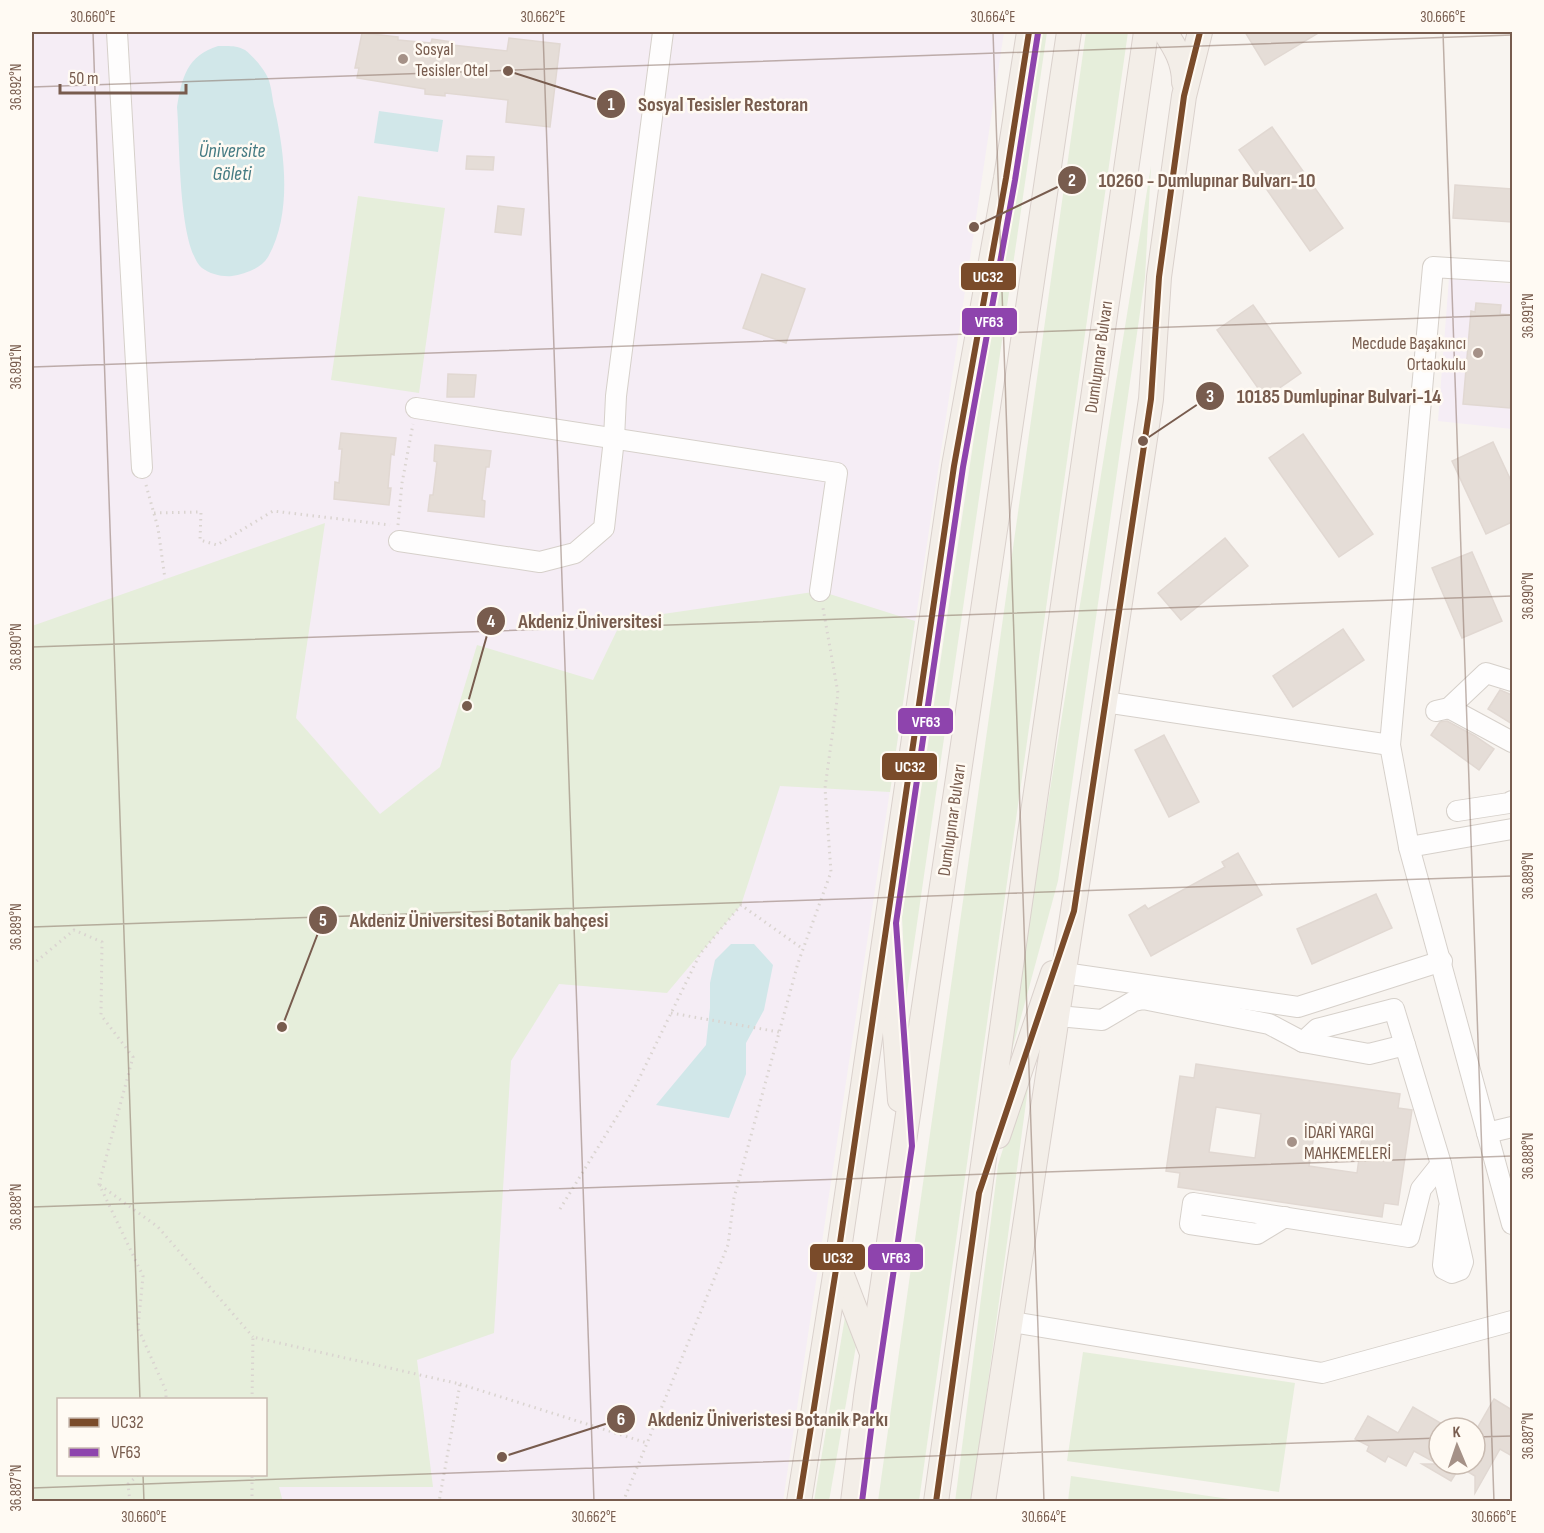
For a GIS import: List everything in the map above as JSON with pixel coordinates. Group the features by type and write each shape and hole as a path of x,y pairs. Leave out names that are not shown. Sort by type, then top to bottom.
{"main road":[{"path":"799,1502 837,1263 954,466 1004,189 1029,32"},
{"path":"1025,56 1041,32"},
{"name":"Dumlupınar Bulvarı","path":"853,1502 903,1146 1069,32"},
{"name":"Dumlupınar Bulvarı","path":"936,1502 1146,32"},
{"path":"1165,32 1177,50 1184,72 1184,96"},
{"path":"983,1502 1151,399 1159,277 1184,96 1200,32"},
{"path":"979,1193 1074,911"},
{"path":"887,923 903,1146"},
{"path":"837,1263 873,1354"}],"street":[{"path":"117,32 142,468"},
{"path":"398,533 540,562 576,553 604,528 614,439 616,396 663,32"},
{"path":"1512,272 1434,267 1390,745 1409,847 1512,1224"},
{"path":"416,408 740,456 837,473 820,591"},
{"path":"1512,681 1486,673 1443,709 1512,742"},
{"path":"1105,702 1390,745"},
{"path":"1456,811 1512,801"},
{"path":"1409,847 1512,830"},
{"path":"1064,973 1298,1007 1442,961"},
{"path":"1058,1016 1102,1020 1134,1001 1143,999 1269,1024 1303,1042 1369,1054 1405,1045"},
{"path":"1303,1042 1317,1029 1394,1009 1441,1164 1449,1207"},
{"path":"1487,1133 1512,1127"},
{"path":"1285,1218 1409,1237 1421,1189 1441,1164"},
{"path":"1012,1322 1322,1373 1512,1321"}],"path":[{"path":"154,513 201,512 200,540 217,545 273,511 398,533 402,483 416,408"},
{"path":"142,468 154,513 165,579"},
{"path":"623,1502 728,1245 734,1198 779,1032 803,949 831,872 825,788 838,693 820,591"},
{"path":"560,1209 634,1089 700,954 741,905 803,949"},
{"path":"32,965 74,930 102,942 101,1015 133,1058 99,1184 143,1276 138,1328 166,1391 166,1398"},
{"path":"671,1013 779,1032"},
{"path":"99,1184 158,1227 253,1337 460,1384 647,1443"},
{"path":"252,1398 253,1337"},
{"path":"439,1502 460,1384"},
{"path":"130,1502 128,1484 137,1476"},
{"path":"252,1476 252,1502"}],"shaded area":[{"path":"32,32 1004,32 783,1501 32,1501"},
{"name":"Mecdude Başakıncı Ortaokulu","path":"1449,278 1512,284 1512,429 1438,421"}],"green space":[{"path":"1035,32 1047,32 906,999 902,917"},
{"path":"1086,32 1128,32 919,1501 878,1501"},
{"path":"1151,166 1145,278 1058,881 1005,1076 1044,827"},
{"path":"358,196 445,208 419,393 331,380"},
{"path":"325,523 296,718 380,814 440,767 477,645 593,680 622,620 820,591 915,621 890,792 780,786 741,905 667,993 559,984 511,1061 494,1333 417,1360 433,1487 279,1487 283,1502 32,1501 32,626"},
{"path":"1033,1051 972,1501 955,1502 998,1165"},
{"path":"845,1317 856,1346 829,1501 814,1501"},
{"path":"1083,1352 1295,1383 1279,1492 1067,1461"},
{"path":"1071,1476 1243,1501 1068,1501"}],"water":[{"name":"Üniversite Göleti","path":"218,46 242,48 266,74 279,128 284,165 283,204 276,240 268,257 257,268 232,276 209,272 202,268 194,256 184,217 180,167 177,107 181,86 193,62 208,50"},
{"path":"379,111 443,120 438,152 374,143"},
{"path":"731,944 754,944 773,965 764,1010 746,1043 746,1074 729,1118 656,1105 706,1045 710,983 715,960"}],"building":[{"path":"1245,32 1320,32 1265,65"},
{"path":"362,33 431,43 432,39 452,42 452,45 507,51 509,38 560,44 550,127 506,122 508,100 445,93 445,96 425,94 425,89 357,78 359,68 355,68"},
{"path":"1272,127 1343,228 1310,251 1239,150"},
{"path":"467,156 494,157 493,170 466,169"},
{"path":"1455,185 1512,189 1512,222 1453,218"},
{"path":"498,206 524,209 521,235 495,232"},
{"path":"762,274 805,289 786,343 743,328"},
{"path":"1476,303 1501,305 1500,314 1512,315 1510,408 1463,404 1471,311 1475,312"},
{"path":"1253,305 1301,373 1265,398 1217,330"},
{"path":"448,374 476,375 474,397 447,397"},
{"path":"341,433 396,438 394,455 391,454 389,505 334,499 335,482 339,483"},
{"path":"1303,434 1373,534 1339,557 1269,458"},
{"path":"1493,442 1512,483 1512,522 1486,534 1452,461"},
{"path":"435,445 491,451 489,467 486,467 482,500 485,501 484,517 428,511 430,495 433,495 437,462 434,461"},
{"path":"1225,538 1248,566 1181,620 1158,593"},
{"path":"1472,552 1502,621 1462,638 1432,568"},
{"path":"1343,629 1364,660 1293,707 1273,676"},
{"path":"1500,690 1512,695 1512,724 1488,709"},
{"path":"1447,721 1494,749 1479,770 1431,735 1440,722"},
{"path":"1164,735 1199,802 1169,817 1135,750"},
{"path":"1238,853 1262,895 1151,956 1129,915 1145,905 1148,909 1225,867 1222,862"},
{"path":"1376,894 1392,928 1312,964 1297,929"},
{"path":"1196,1064 1400,1094 1398,1108 1412,1110 1398,1205 1384,1203 1382,1217 1178,1187 1180,1173 1166,1171 1180,1076 1194,1078","holes":["1216,1107 1261,1114 1255,1158 1209,1152","1316,1122 1363,1129 1357,1173 1309,1166"]},
{"path":"1494,1399 1512,1410 1512,1456 1500,1449 1487,1472 1487,1416 1484,1416"},
{"path":"1413,1407 1428,1416 1427,1458 1414,1451 1406,1466 1388,1456 1385,1462 1367,1451 1369,1446 1355,1439 1368,1416 1398,1433"},
{"path":"1442,1476 1454,1476 1451,1481"},
{"path":"1475,1476 1485,1476 1475,1493"}],"transit line":[{"name":"UC32","path":"799,1502 837,1263 954,466 1006,178 1029,32"},
{"name":"UC32","path":"936,1502 979,1193 1074,911 1151,399 1159,277 1184,96 1200,32"},
{"name":"VF63","path":"862,1502 912,1146 896,923 963,467 1015,180 1038,33"}],"place":[{"name":"Sosyal Tesisler Otel","path":"403,59"},
{"name":"Sosyal Tesisler Restoran","path":"508,71"},
{"name":"10260 - Dumlupınar Bulvarı-10","path":"974,227"},
{"name":"Mecdude Başakıncı Ortaokulu","path":"1478,353"},
{"name":"10185 Dumlupinar Bulvari-14","path":"1143,441"},
{"name":"Akdeniz Üniversitesi","path":"467,706"},
{"name":"Akdeniz Üniversitesi Botanik bahçesi","path":"282,1027"},
{"name":"İDARİ YARGI MAHKEMELERİ","path":"1292,1142"},
{"name":"Akdeniz Üniveristesi Botanik Parkı","path":"502,1457"}]}
